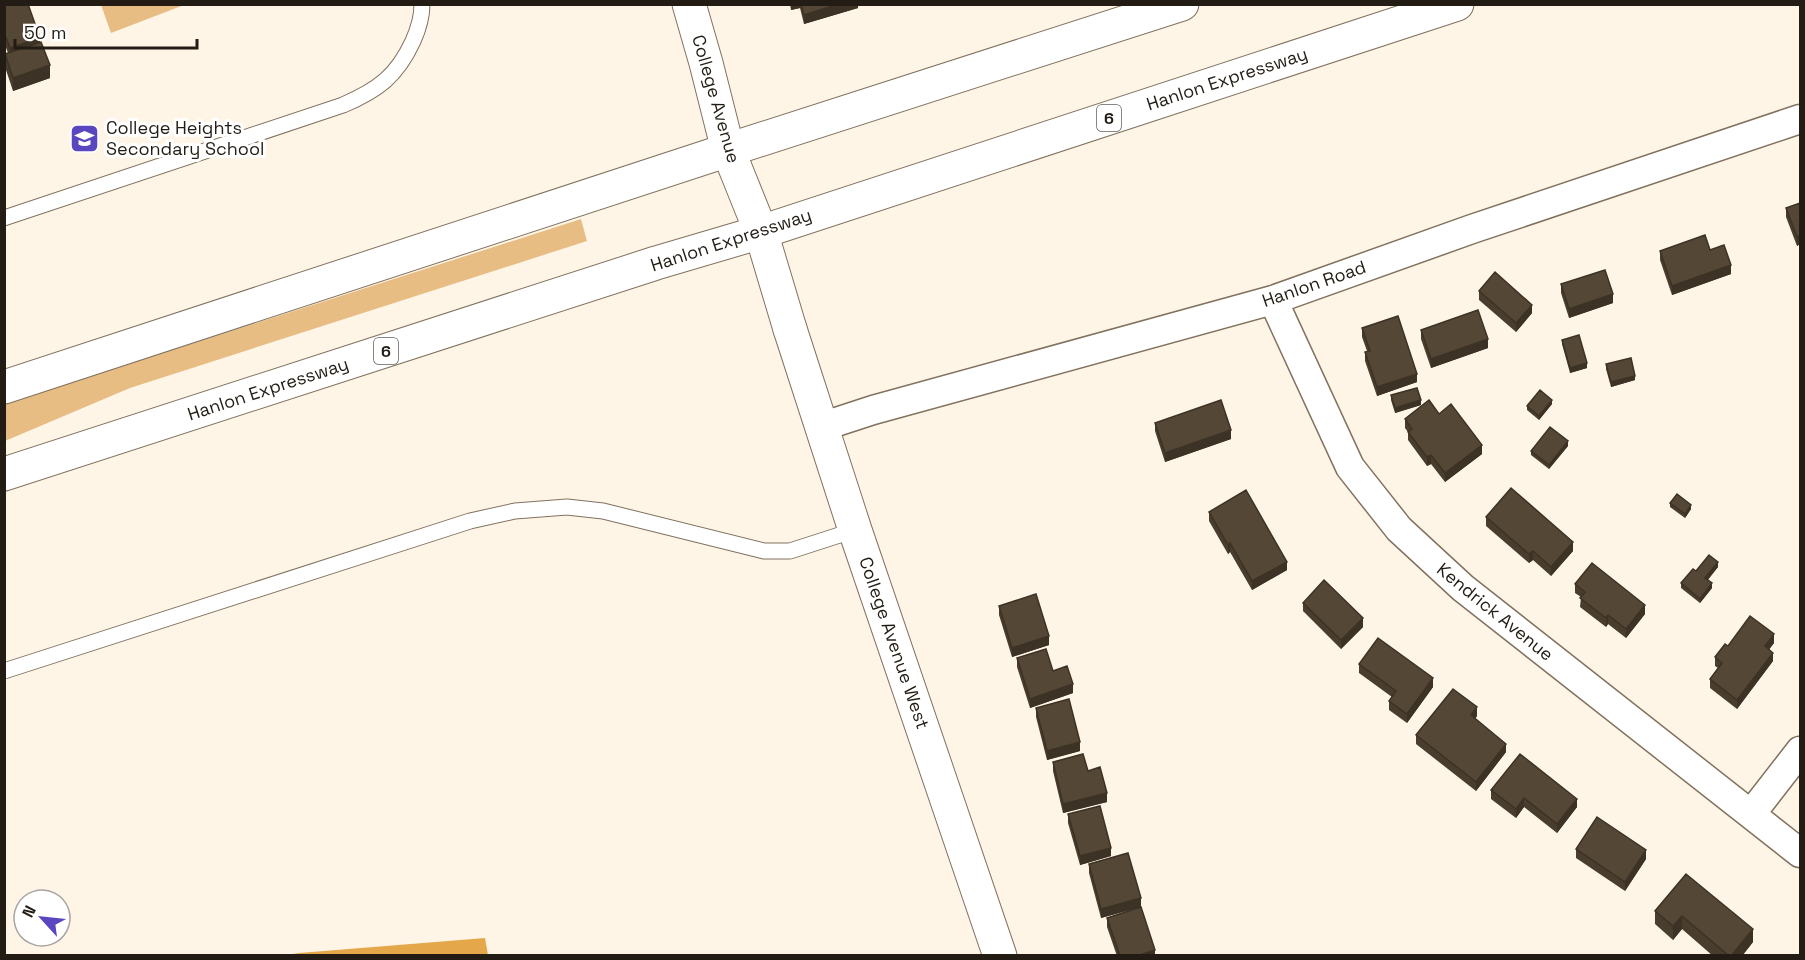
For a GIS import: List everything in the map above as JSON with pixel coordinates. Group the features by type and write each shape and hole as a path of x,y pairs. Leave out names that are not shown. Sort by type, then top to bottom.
{"main road":[{"name":"College Avenue","path":"689,4 728,150 761,232 790,329"},
{"path":"4,387 1182,4"},
{"name":"Hanlon Expressway","path":"4,474 656,263 761,232 1457,4"},
{"name":"College Avenue West","path":"790,329 855,530 1000,956"}],"street":[{"name":"Hanlon Road","path":"821,427 873,410 1273,300 1472,229 1800,119"},
{"name":"Kendrick Avenue","path":"1273,300 1350,466 1399,530 1463,588 1800,853"},
{"path":"1751,814 1800,751"}],"lane":[{"path":"4,218 343,105 367,94 391,77 406,57 416,34 422,4"},
{"path":"4,671 470,521 515,511 567,507 603,511 764,551 790,551 855,530"}],"shaded area":[{"path":"101,4 184,5 111,33"},
{"path":"581,219 587,241 130,388 5,441 4,404"},
{"path":"485,938 488,955 287,955 299,953"}],"building":[{"path":"4,4 28,4 40,38 10,48 4,32"},
{"path":"801,4 839,4 804,15"},
{"path":"41,42 50,65 13,78 5,54"},
{"path":"1800,203 1800,235 1797,237 1786,208"},
{"path":"1705,235 1710,250 1724,245 1731,265 1672,286 1660,251"},
{"path":"1605,270 1613,294 1569,309 1561,284"},
{"path":"1495,272 1532,305 1516,323 1479,291"},
{"path":"1478,310 1488,339 1431,359 1421,330"},
{"path":"1398,316 1417,374 1377,387 1365,352 1370,351 1362,328"},
{"path":"1579,335 1587,363 1570,368 1562,340"},
{"path":"1631,358 1635,376 1611,382 1606,364"},
{"path":"1417,388 1421,400 1395,408 1391,395"},
{"path":"1540,390 1552,400 1539,416 1527,406"},
{"path":"1221,400 1231,430 1165,453 1155,423"},
{"path":"1429,400 1439,414 1451,404 1482,445 1445,473 1431,455 1427,457 1408,432 1412,429 1405,419"},
{"path":"1550,427 1568,441 1549,465 1531,451"},
{"path":"1511,488 1573,542 1551,567 1533,551 1529,554 1486,517"},
{"path":"1246,490 1287,562 1252,581 1209,512"},
{"path":"1677,494 1691,505 1685,514 1670,503"},
{"path":"1709,555 1718,562 1705,578 1712,583 1700,599 1681,583 1693,569 1696,571"},
{"path":"1592,563 1645,605 1626,629 1608,615 1606,618 1580,598 1585,592 1575,584"},
{"path":"1324,580 1363,618 1341,640 1303,603"},
{"path":"1036,594 1049,636 1012,648 999,606"},
{"path":"1750,616 1774,634 1765,646 1773,653 1737,700 1710,679 1722,663 1715,657 1725,644 1728,646"},
{"path":"1378,638 1433,678 1407,714 1389,701 1396,691 1359,664"},
{"path":"1046,649 1053,671 1067,666 1073,684 1030,699 1017,658"},
{"path":"1453,689 1477,707 1471,715 1506,744 1476,782 1416,735"},
{"path":"1069,699 1080,742 1047,751 1036,708"},
{"path":"1083,754 1088,771 1100,767 1107,793 1063,804 1053,762"},
{"path":"1520,754 1577,799 1557,824 1524,798 1516,809 1491,790"},
{"path":"1100,806 1111,848 1080,856 1068,814"},
{"path":"1597,817 1646,850 1625,882 1576,849"},
{"path":"1128,853 1141,898 1101,909 1089,864"},
{"path":"1686,874 1753,929 1731,956 1682,916 1673,926 1655,911"},
{"path":"1141,907 1155,950 1137,956 1120,956 1107,918"}],"place":[{"name":"College Heights Secondary School","path":"85,138"}]}
